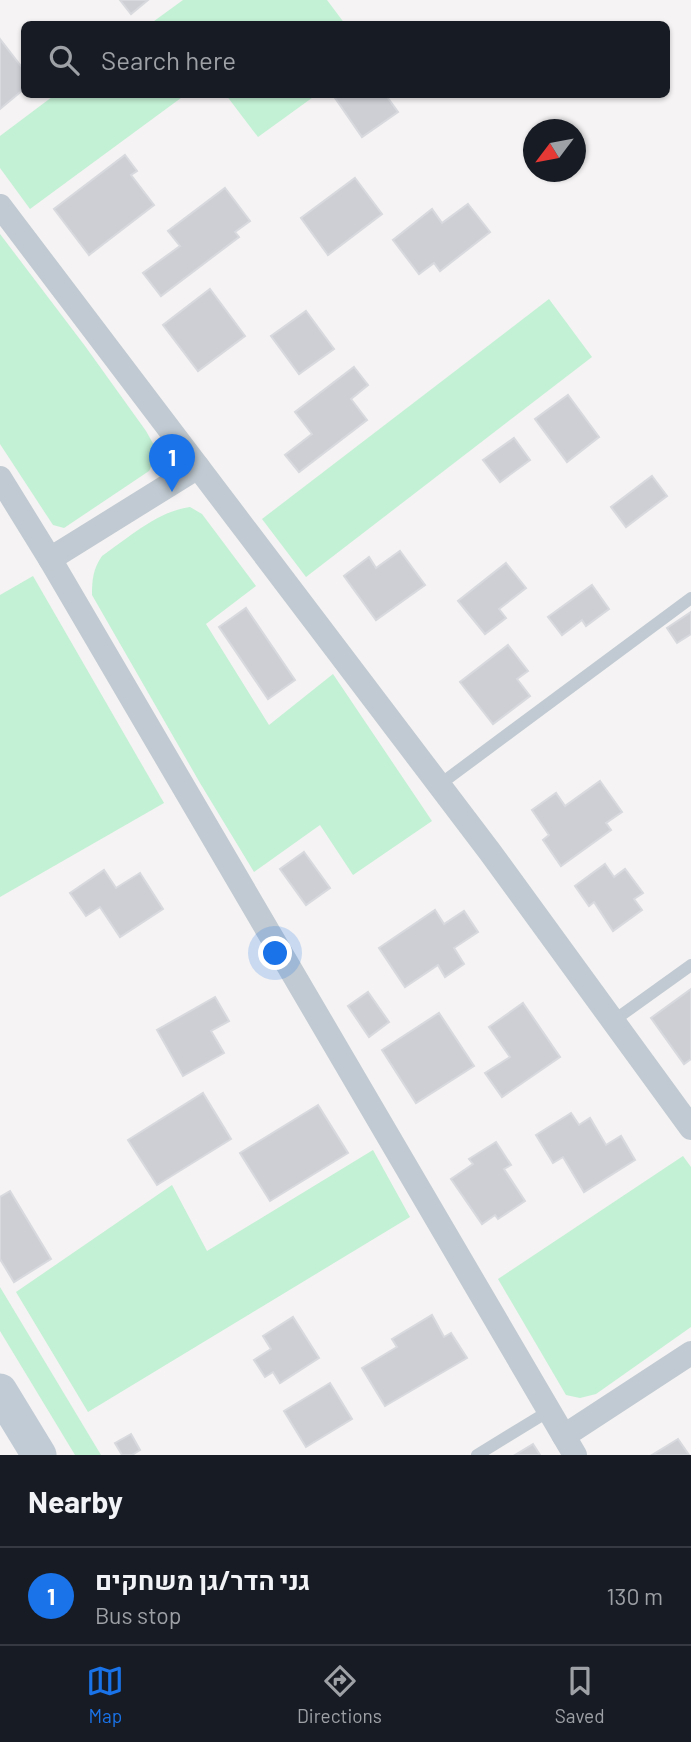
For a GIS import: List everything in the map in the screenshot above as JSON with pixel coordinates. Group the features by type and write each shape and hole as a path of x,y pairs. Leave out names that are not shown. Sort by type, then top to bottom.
{"main road":[{"path":"0,1391 38,1455"}],"street":[{"path":"0,206 439,785 691,1128"},
{"path":"50,559 198,467"},
{"path":"0,478 569,1446 691,1353"}],"lane":[{"path":"439,785 691,598"},
{"path":"613,1021 691,965"},
{"path":"477,1455 549,1411"}],"green space":[{"path":"183,0 327,0 343,21 154,21"},
{"path":"51,98 181,98 30,209 0,168 0,136"},
{"path":"228,98 312,98 258,137"},
{"path":"0,234 85,346 155,447 155,459 149,471 64,528 53,525 0,444"},
{"path":"549,299 592,357 306,577 262,519"},
{"path":"190,507 202,514 256,586 206,624 269,725 333,674 432,821 353,875 320,825 254,872 92,595 94,575 102,556 155,520"},
{"path":"33,576 164,803 0,897 0,595"},
{"path":"373,1150 410,1217 88,1412 16,1292 172,1185 207,1251"},
{"path":"683,1156 691,1167 691,1327 596,1394 580,1398 566,1395 498,1279"},
{"path":"0,1287 101,1455 75,1455 0,1331"}],"building":[{"path":"120,0 148,0 131,14"},
{"path":"0,39 21,66 21,92 0,109"},
{"path":"335,98 388,98 398,112 362,137"},
{"path":"125,155 137,171 131,175 154,205 89,255 54,209"},
{"path":"355,178 382,214 328,255 301,218"},
{"path":"225,188 250,221 235,232 239,237 161,296 143,273 180,246 168,231"},
{"path":"468,204 490,232 440,271 434,263 419,274 393,240 432,209 442,223"},
{"path":"210,289 245,336 198,371 163,325"},
{"path":"306,311 334,349 299,374 271,336"},
{"path":"354,367 368,385 351,399 367,420 299,472 285,455 312,434 295,412"},
{"path":"568,395 599,437 567,462 535,419"},
{"path":"514,438 530,460 500,482 483,460"},
{"path":"652,476 667,496 626,527 611,507"},
{"path":"400,551 425,585 376,620 344,576 369,557 376,568"},
{"path":"506,563 526,588 499,609 506,618 485,634 458,601"},
{"path":"592,585 609,609 586,626 582,620 562,635 548,617"},
{"path":"246,608 295,680 268,699 219,627"},
{"path":"691,612 691,634 677,643 667,628"},
{"path":"508,645 528,671 517,679 530,696 493,724 460,682"},
{"path":"600,781 622,812 606,823 611,830 561,866 543,840 549,835 532,810 556,793 565,806"},
{"path":"304,852 330,888 306,905 280,869"},
{"path":"605,864 614,877 625,869 643,893 634,899 642,910 613,931 594,902 589,906 575,886"},
{"path":"104,870 116,888 140,873 163,909 120,937 100,907 86,916 70,893"},
{"path":"435,910 444,924 464,911 478,932 454,948 464,964 445,977 438,965 405,987 379,948"},
{"path":"691,989 691,1059 684,1064 651,1018"},
{"path":"368,992 389,1022 369,1037 348,1006"},
{"path":"215,997 229,1021 211,1031 224,1053 183,1076 157,1030"},
{"path":"523,1003 560,1057 502,1097 485,1073 510,1057 489,1027"},
{"path":"439,1013 474,1066 416,1103 382,1050"},
{"path":"203,1093 231,1139 157,1185 128,1140"},
{"path":"318,1105 348,1153 270,1201 240,1153"},
{"path":"571,1113 579,1125 590,1118 606,1145 621,1136 635,1160 584,1192 563,1157 553,1163 536,1135"},
{"path":"496,1142 511,1165 504,1169 525,1201 498,1219 495,1215 482,1224 451,1179 473,1164 469,1159"},
{"path":"10,1191 51,1259 14,1282 0,1259 0,1197"},
{"path":"432,1315 444,1337 451,1333 467,1358 385,1406 362,1368 397,1347 392,1339"},
{"path":"293,1317 319,1358 280,1383 273,1372 265,1377 254,1360 271,1349 263,1336"},
{"path":"330,1383 352,1419 306,1447 284,1411"},
{"path":"131,1434 140,1450 132,1455 122,1455 115,1443"},
{"path":"678,1439 689,1455 652,1455"},
{"path":"533,1444 540,1455 515,1455"}],"place":[{"name":"גני הדר/גן משחקים","path":"172,492"}]}
